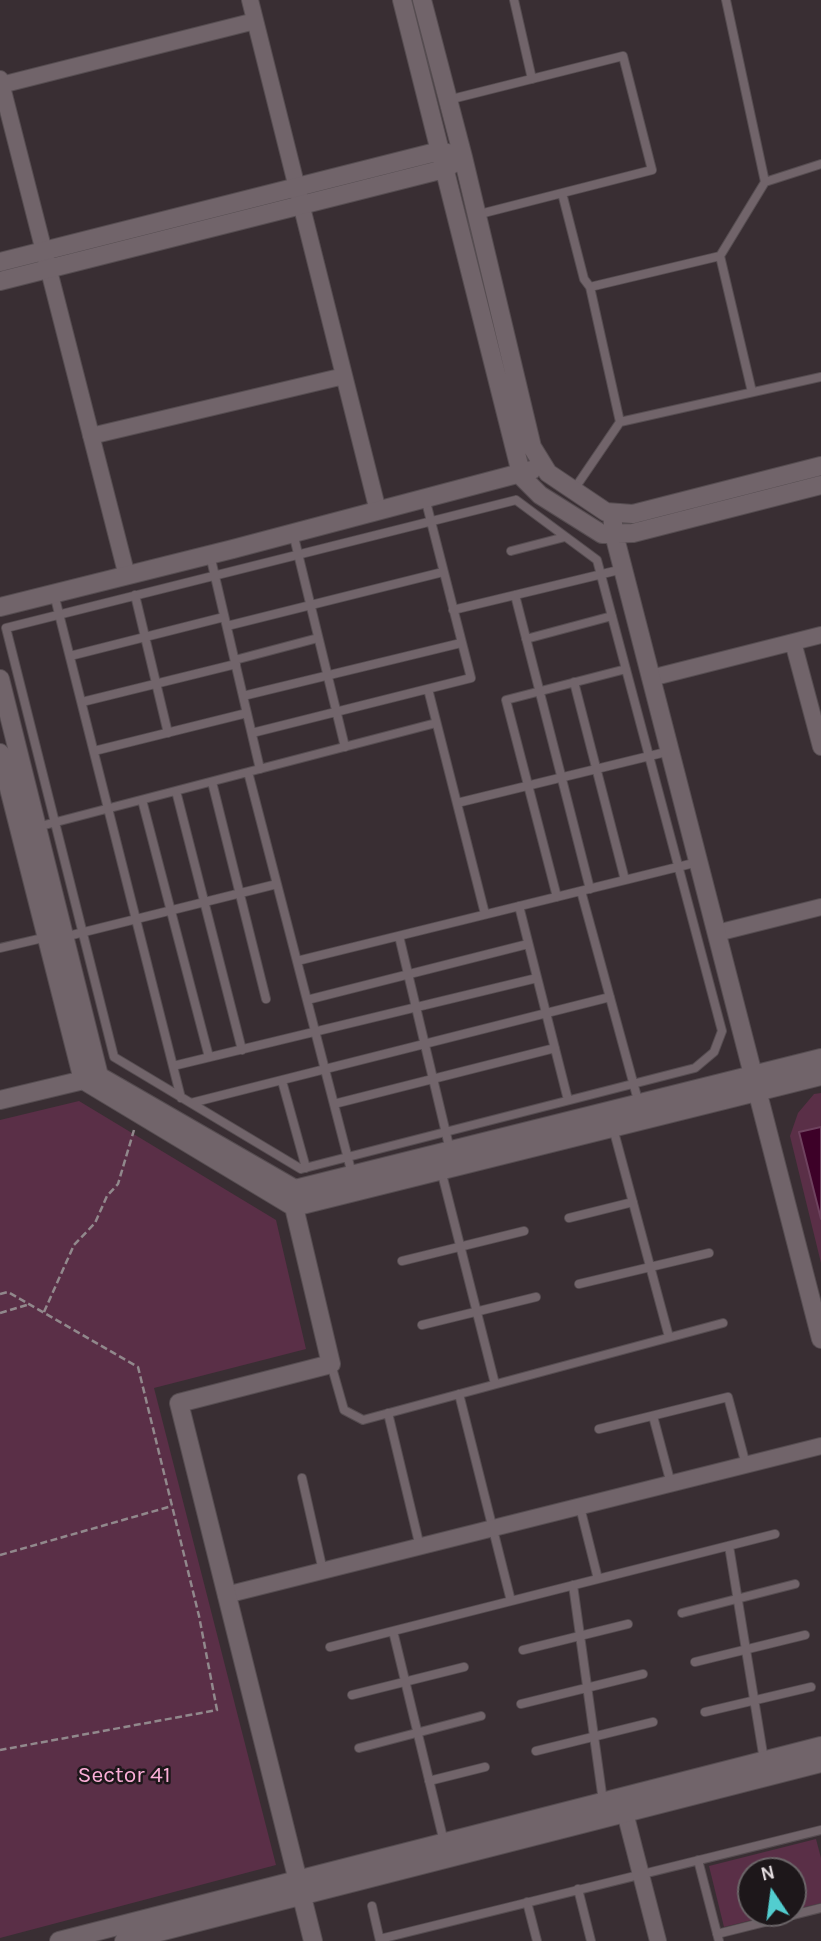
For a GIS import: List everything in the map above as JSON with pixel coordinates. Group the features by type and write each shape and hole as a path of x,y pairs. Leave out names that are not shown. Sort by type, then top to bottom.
{"street":[{"path":"250,0 378,511"},
{"path":"402,0 522,477 540,495 602,534 633,533 821,485"},
{"path":"422,0 463,157 532,447 548,473 606,512 632,514 821,466"},
{"path":"127,576 1,82 255,21"},
{"path":"0,262 440,151 463,157"},
{"path":"0,281 444,169 463,157"},
{"path":"91,436 344,376"},
{"path":"0,607 544,467"},
{"path":"612,513 614,534 821,1339"},
{"path":"651,678 821,635"},
{"path":"793,642 821,747"},
{"path":"0,679 37,827 55,937"},
{"path":"1,758 55,937 91,1078 138,1113 294,1198 441,1170 613,1128 755,1084 821,1059"},
{"path":"717,933 821,906"},
{"path":"294,1198 350,1166 450,1150 639,1104 755,1084 821,1076"},
{"path":"0,1100 91,1078 294,1198 331,1364 178,1403 313,1941"},
{"path":"226,1595 821,1446"},
{"path":"124,1941 162,1936 300,1887 444,1842 603,1801 623,1804 764,1760 821,1746"},
{"path":"59,1941 300,1887 623,1804 821,1763"},
{"path":"623,1804 658,1941"}],"lane":[{"path":"514,0 532,79"},
{"path":"726,0 765,182"},
{"path":"448,100 623,56 652,170 476,215"},
{"path":"752,392 720,256 765,182 821,164"},
{"path":"562,193 584,279 590,287 621,422"},
{"path":"590,287 720,256"},
{"path":"573,491 621,422 821,377"},
{"path":"252,733 471,678 425,498"},
{"path":"516,500 597,560 722,1031 714,1052 695,1068 446,1132 350,1166 301,1169 114,1058 6,628 430,522 516,500"},
{"path":"293,533 345,747"},
{"path":"511,551 565,537"},
{"path":"210,555 260,769"},
{"path":"453,610 623,569"},
{"path":"70,656 145,637 311,605 443,572"},
{"path":"54,594 181,1098"},
{"path":"135,595 168,733"},
{"path":"515,595 562,778 610,997 639,1104"},
{"path":"526,639 612,616"},
{"path":"82,702 318,638"},
{"path":"243,696 461,643"},
{"path":"557,897 506,700 626,669"},
{"path":"574,682 625,880"},
{"path":"428,689 485,915"},
{"path":"94,751 247,713"},
{"path":"37,827 436,723"},
{"path":"457,803 670,751"},
{"path":"248,772 350,1166"},
{"path":"212,782 266,999"},
{"path":"177,791 242,1050"},
{"path":"142,800 209,1058"},
{"path":"297,961 698,862"},
{"path":"0,948 82,932 277,884"},
{"path":"519,906 568,1100"},
{"path":"399,936 450,1150"},
{"path":"307,1000 528,944"},
{"path":"173,1066 537,978"},
{"path":"191,1103 610,997"},
{"path":"334,1104 555,1048"},
{"path":"282,1081 306,1168"},
{"path":"613,1128 669,1337"},
{"path":"441,1170 495,1384"},
{"path":"569,1218 633,1202"},
{"path":"402,1261 524,1231"},
{"path":"579,1284 709,1252"},
{"path":"422,1325 536,1297"},
{"path":"331,1364 344,1409 363,1420 723,1322"},
{"path":"459,1394 511,1601"},
{"path":"599,1429 728,1397 746,1465"},
{"path":"388,1413 420,1546"},
{"path":"653,1416 671,1484"},
{"path":"302,1478 323,1571"},
{"path":"580,1507 598,1579"},
{"path":"330,1647 775,1534"},
{"path":"729,1545 764,1760"},
{"path":"682,1613 795,1584"},
{"path":"573,1586 603,1801"},
{"path":"523,1650 628,1624"},
{"path":"393,1631 444,1842"},
{"path":"695,1662 805,1635"},
{"path":"352,1695 464,1667"},
{"path":"521,1704 643,1674"},
{"path":"705,1712 811,1688"},
{"path":"359,1748 481,1716"},
{"path":"536,1751 653,1722"},
{"path":"429,1781 485,1767"},
{"path":"372,1906 380,1940 821,1830"},
{"path":"698,1860 718,1938 821,1908"},
{"path":"578,1889 591,1941"},
{"path":"527,1902 537,1941"}],"path":[{"path":"44,1312 74,1245 95,1223 107,1196 118,1184 138,1113"},
{"path":"0,1294 8,1292 138,1367 199,1616 217,1710 0,1750"},
{"path":"0,1312 30,1304"},
{"path":"0,1555 172,1506"}],"green space":[{"path":"821,1093 821,1263 790,1136 798,1113 814,1094"},
{"name":"Sector 41","path":"79,1101 276,1220 306,1349 154,1388 276,1865 0,1938 0,1120"},
{"path":"816,1839 821,1858 821,1903 807,1906 807,1857 745,1857"},
{"path":"737,1859 737,1924 724,1927 709,1866"}],"shaded area":[{"path":"821,1127 821,1219 799,1132"}]}
